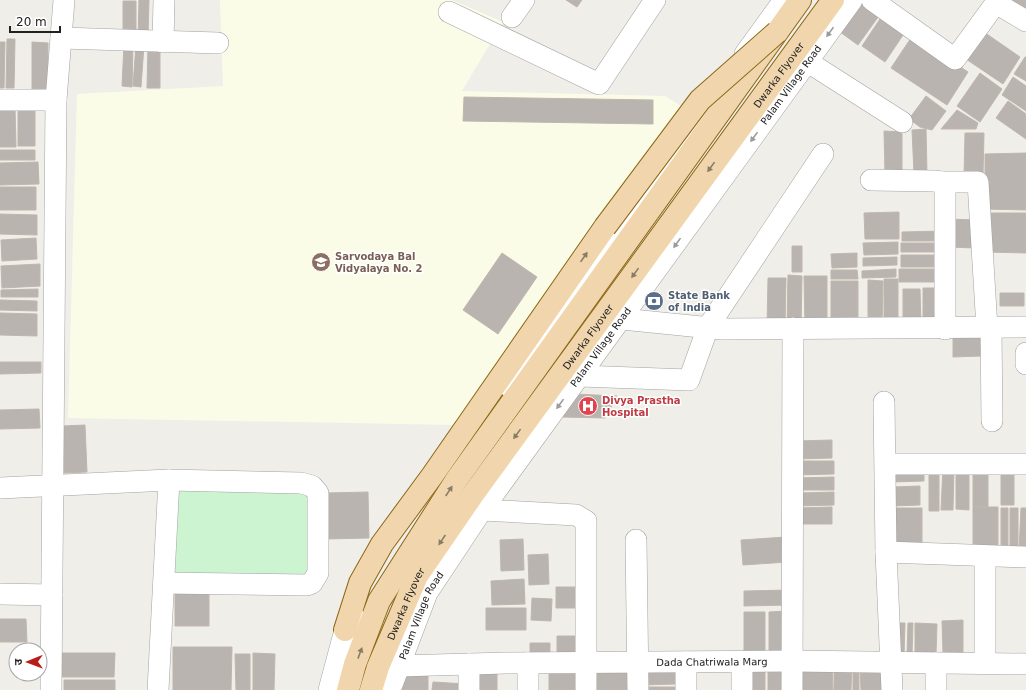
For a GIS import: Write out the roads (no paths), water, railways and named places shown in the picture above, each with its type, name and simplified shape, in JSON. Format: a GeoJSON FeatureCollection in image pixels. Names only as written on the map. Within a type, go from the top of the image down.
{"type":"FeatureCollection","features":[{"type":"Feature","properties":{"kind":"main road","name":"Dwarka Flyover"},"geometry":{"type":"LineString","coordinates":[[348,690],[355,664],[379,601],[457,479],[777,32],[787,0]]}},
{"type":"Feature","properties":{"kind":"main road","name":"Dwarka Flyover"},"geometry":{"type":"LineString","coordinates":[[371,690],[378,667],[417,576],[474,493],[833,0]]}},
{"type":"Feature","properties":{"kind":"main road"},"geometry":{"type":"LineString","coordinates":[[345,630],[360,583],[382,544],[432,476],[605,227],[700,100],[777,32]]}},
{"type":"Feature","properties":{"kind":"street"},"geometry":{"type":"LineString","coordinates":[[51,690],[54,487],[56,100],[64,0]]}},
{"type":"Feature","properties":{"kind":"street"},"geometry":{"type":"LineString","coordinates":[[163,42],[164,0]]}},
{"type":"Feature","properties":{"kind":"street"},"geometry":{"type":"LineString","coordinates":[[512,17],[524,0]]}},
{"type":"Feature","properties":{"kind":"street"},"geometry":{"type":"LineString","coordinates":[[449,12],[599,84],[656,0]]}},
{"type":"Feature","properties":{"kind":"street"},"geometry":{"type":"LineString","coordinates":[[329,690],[345,630],[388,548],[622,231],[787,0]]}},
{"type":"Feature","properties":{"kind":"street","name":"Palam Village Road"},"geometry":{"type":"LineString","coordinates":[[390,690],[427,593],[482,510],[852,0]]}},
{"type":"Feature","properties":{"kind":"street"},"geometry":{"type":"LineString","coordinates":[[872,0],[955,59],[997,1],[1026,21]]}},
{"type":"Feature","properties":{"kind":"street"},"geometry":{"type":"LineString","coordinates":[[61,38],[218,43]]}},
{"type":"Feature","properties":{"kind":"street"},"geometry":{"type":"LineString","coordinates":[[808,62],[902,122]]}},
{"type":"Feature","properties":{"kind":"street"},"geometry":{"type":"LineString","coordinates":[[0,100],[56,100]]}},
{"type":"Feature","properties":{"kind":"street"},"geometry":{"type":"LineString","coordinates":[[580,376],[688,380],[708,327],[823,154]]}},
{"type":"Feature","properties":{"kind":"street"},"geometry":{"type":"LineString","coordinates":[[871,180],[978,182],[989,328],[992,421]]}},
{"type":"Feature","properties":{"kind":"street"},"geometry":{"type":"LineString","coordinates":[[941,182],[945,185],[945,329]]}},
{"type":"Feature","properties":{"kind":"street"},"geometry":{"type":"LineString","coordinates":[[622,319],[708,327],[945,329],[1026,327]]}},
{"type":"Feature","properties":{"kind":"street"},"geometry":{"type":"LineString","coordinates":[[792,690],[793,328]]}},
{"type":"Feature","properties":{"kind":"street"},"geometry":{"type":"LineString","coordinates":[[1026,354],[1026,364]]}},
{"type":"Feature","properties":{"kind":"street"},"geometry":{"type":"LineString","coordinates":[[884,402],[886,552],[892,661],[892,690]]}},
{"type":"Feature","properties":{"kind":"street"},"geometry":{"type":"LineString","coordinates":[[886,464],[1026,464]]}},
{"type":"Feature","properties":{"kind":"street"},"geometry":{"type":"LineString","coordinates":[[158,690],[169,480]]}},
{"type":"Feature","properties":{"kind":"street"},"geometry":{"type":"LineString","coordinates":[[0,488],[54,487],[169,480],[301,483],[312,486],[318,493],[318,573],[316,579],[307,585],[164,583]]}},
{"type":"Feature","properties":{"kind":"street"},"geometry":{"type":"LineString","coordinates":[[482,510],[576,515],[586,521],[586,690]]}},
{"type":"Feature","properties":{"kind":"street"},"geometry":{"type":"LineString","coordinates":[[636,540],[639,662],[638,690]]}},
{"type":"Feature","properties":{"kind":"street"},"geometry":{"type":"LineString","coordinates":[[886,552],[1026,557]]}},
{"type":"Feature","properties":{"kind":"street"},"geometry":{"type":"LineString","coordinates":[[985,556],[985,663]]}},
{"type":"Feature","properties":{"kind":"street"},"geometry":{"type":"LineString","coordinates":[[0,594],[52,595]]}},
{"type":"Feature","properties":{"kind":"street","name":"Dada Chatriwala Marg"},"geometry":{"type":"LineString","coordinates":[[398,666],[587,662],[793,661],[892,661],[1026,664]]}},
{"type":"Feature","properties":{"kind":"street"},"geometry":{"type":"LineString","coordinates":[[686,662],[686,690]]}},
{"type":"Feature","properties":{"kind":"street"},"geometry":{"type":"LineString","coordinates":[[742,662],[742,690]]}},
{"type":"Feature","properties":{"kind":"street"},"geometry":{"type":"LineString","coordinates":[[936,662],[936,690]]}},
{"type":"Feature","properties":{"kind":"street"},"geometry":{"type":"LineString","coordinates":[[528,663],[528,690]]}},
{"type":"Feature","properties":{"kind":"street"},"geometry":{"type":"LineString","coordinates":[[468,690],[469,664]]}},
{"type":"Feature","properties":{"kind":"place","name":"Sarvodaya Bal Vidyalaya No. 2"},"geometry":{"type":"Point","coordinates":[321,262]}},
{"type":"Feature","properties":{"kind":"place","name":"State Bank of India"},"geometry":{"type":"Point","coordinates":[654,301]}},
{"type":"Feature","properties":{"kind":"place","name":"Divya Prastha Hospital"},"geometry":{"type":"Point","coordinates":[588,406]}}]}
